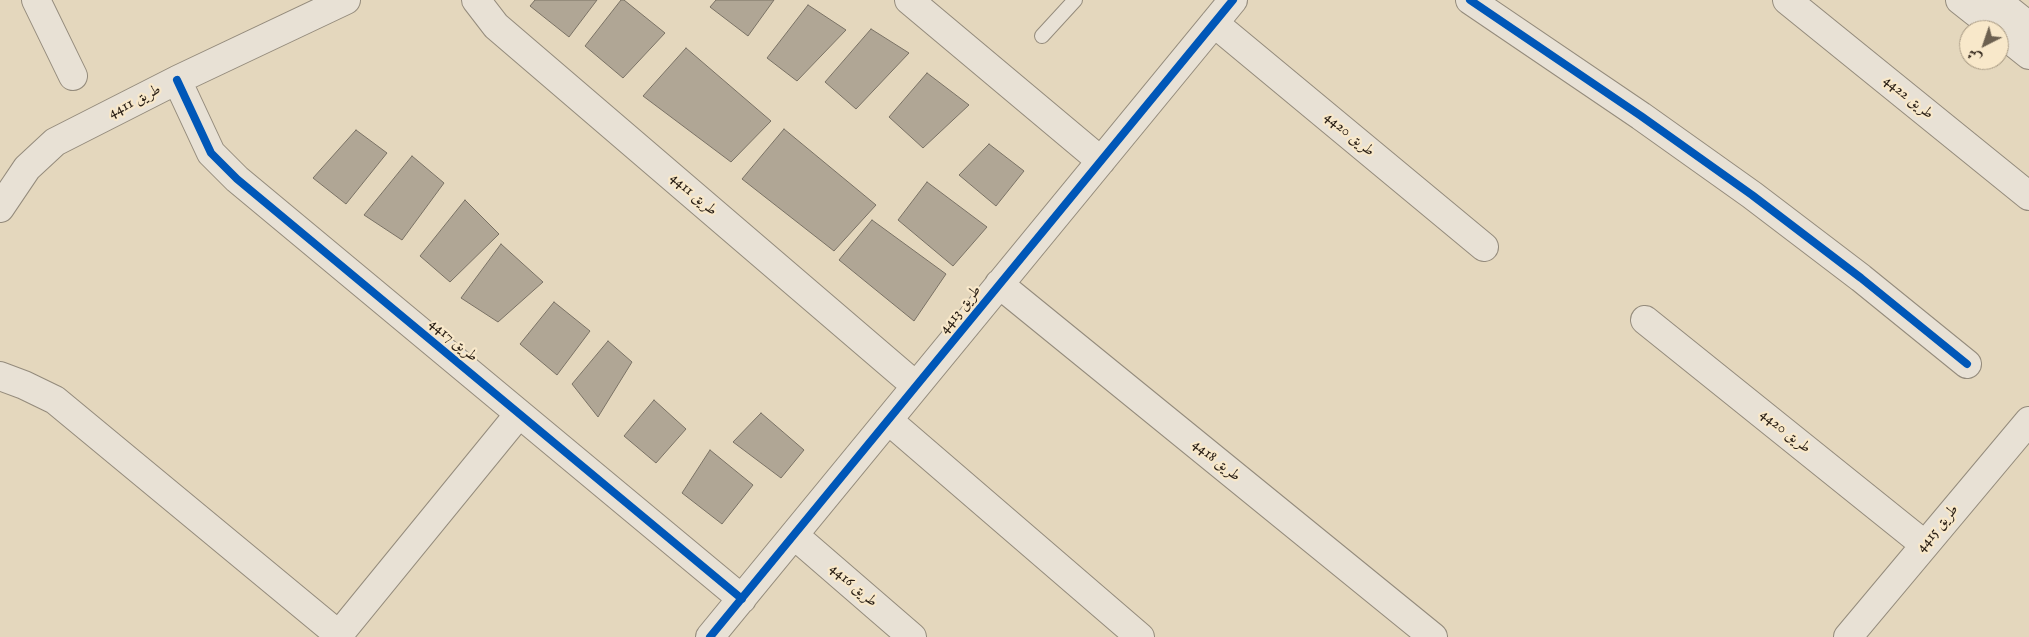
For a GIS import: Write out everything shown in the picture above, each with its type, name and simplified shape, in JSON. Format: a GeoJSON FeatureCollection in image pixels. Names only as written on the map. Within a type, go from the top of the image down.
{"type":"FeatureCollection","features":[{"type":"Feature","properties":{"kind":"street"},"geometry":{"type":"LineString","coordinates":[[36,0],[73,76]]}},
{"type":"Feature","properties":{"kind":"street","name":"طريق 4411"},"geometry":{"type":"LineString","coordinates":[[0,208],[27,168],[55,142],[178,80],[305,8],[346,0]]}},
{"type":"Feature","properties":{"kind":"street","name":"طريق 4411"},"geometry":{"type":"LineString","coordinates":[[476,0],[496,26],[916,386]]}},
{"type":"Feature","properties":{"kind":"street"},"geometry":{"type":"LineString","coordinates":[[909,0],[1101,161]]}},
{"type":"Feature","properties":{"kind":"street","name":"طريق 4413"},"geometry":{"type":"LineString","coordinates":[[710,637],[1233,0]]}},
{"type":"Feature","properties":{"kind":"street"},"geometry":{"type":"LineString","coordinates":[[1470,0],[1641,116],[1752,195],[1861,278],[1967,364]]}},
{"type":"Feature","properties":{"kind":"street","name":"طريق 4422"},"geometry":{"type":"LineString","coordinates":[[1787,0],[2029,196]]}},
{"type":"Feature","properties":{"kind":"street"},"geometry":{"type":"LineString","coordinates":[[1960,0],[1985,20]]}},
{"type":"Feature","properties":{"kind":"street"},"geometry":{"type":"LineString","coordinates":[[1996,0],[2029,26]]}},
{"type":"Feature","properties":{"kind":"street","name":"طريق 4420"},"geometry":{"type":"LineString","coordinates":[[1214,23],[1484,247]]}},
{"type":"Feature","properties":{"kind":"street"},"geometry":{"type":"LineString","coordinates":[[2009,39],[2029,55]]}},
{"type":"Feature","properties":{"kind":"street","name":"طريق 4417"},"geometry":{"type":"LineString","coordinates":[[178,80],[211,153],[237,179],[742,599]]}},
{"type":"Feature","properties":{"kind":"street","name":"طريق 4418"},"geometry":{"type":"LineString","coordinates":[[999,284],[1433,637]]}},
{"type":"Feature","properties":{"kind":"street","name":"طريق 4420"},"geometry":{"type":"LineString","coordinates":[[1645,320],[1925,544]]}},
{"type":"Feature","properties":{"kind":"street"},"geometry":{"type":"LineString","coordinates":[[0,376],[24,385],[54,400],[338,636],[519,414]]}},
{"type":"Feature","properties":{"kind":"street"},"geometry":{"type":"LineString","coordinates":[[888,420],[1140,637]]}},
{"type":"Feature","properties":{"kind":"street","name":"طريق 4415"},"geometry":{"type":"LineString","coordinates":[[1848,637],[2029,421]]}},
{"type":"Feature","properties":{"kind":"street","name":"طريق 4416"},"geometry":{"type":"LineString","coordinates":[[794,535],[912,637]]}},
{"type":"Feature","properties":{"kind":"lane"},"geometry":{"type":"LineString","coordinates":[[1042,36],[1074,0]]}},
{"type":"Feature","properties":{"kind":"building"},"geometry":{"type":"Polygon","coordinates":[[[535,0],[597,0],[569,37],[530,6],[535,0]]]}},
{"type":"Feature","properties":{"kind":"building"},"geometry":{"type":"Polygon","coordinates":[[[621,0],[624,0],[665,33],[623,78],[585,46],[621,0]]]}},
{"type":"Feature","properties":{"kind":"building"},"geometry":{"type":"Polygon","coordinates":[[[716,0],[774,0],[748,36],[710,7],[716,0]]]}},
{"type":"Feature","properties":{"kind":"building"},"geometry":{"type":"Polygon","coordinates":[[[808,5],[846,30],[797,81],[767,58],[808,5]]]}},
{"type":"Feature","properties":{"kind":"building"},"geometry":{"type":"Polygon","coordinates":[[[871,29],[909,53],[856,109],[825,82],[871,29]]]}},
{"type":"Feature","properties":{"kind":"building"},"geometry":{"type":"Polygon","coordinates":[[[686,48],[771,121],[731,162],[643,96],[686,48]]]}},
{"type":"Feature","properties":{"kind":"building"},"geometry":{"type":"Polygon","coordinates":[[[927,73],[969,105],[923,148],[889,117],[927,73]]]}},
{"type":"Feature","properties":{"kind":"building"},"geometry":{"type":"Polygon","coordinates":[[[784,129],[876,205],[834,251],[742,179],[784,129]]]}},
{"type":"Feature","properties":{"kind":"building"},"geometry":{"type":"Polygon","coordinates":[[[356,130],[387,153],[346,204],[313,178],[356,130]]]}},
{"type":"Feature","properties":{"kind":"building"},"geometry":{"type":"Polygon","coordinates":[[[989,144],[1024,171],[996,206],[959,175],[989,144]]]}},
{"type":"Feature","properties":{"kind":"building"},"geometry":{"type":"Polygon","coordinates":[[[412,156],[444,183],[402,240],[364,215],[412,156]]]}},
{"type":"Feature","properties":{"kind":"building"},"geometry":{"type":"Polygon","coordinates":[[[927,182],[987,227],[953,266],[898,220],[927,182]]]}},
{"type":"Feature","properties":{"kind":"building"},"geometry":{"type":"Polygon","coordinates":[[[465,200],[499,234],[450,282],[420,256],[465,200]]]}},
{"type":"Feature","properties":{"kind":"building"},"geometry":{"type":"Polygon","coordinates":[[[872,220],[946,274],[914,321],[839,260],[872,220]]]}},
{"type":"Feature","properties":{"kind":"building"},"geometry":{"type":"Polygon","coordinates":[[[501,244],[543,282],[498,322],[461,298],[501,244]]]}},
{"type":"Feature","properties":{"kind":"building"},"geometry":{"type":"Polygon","coordinates":[[[554,302],[590,331],[557,375],[520,344],[554,302]]]}},
{"type":"Feature","properties":{"kind":"building"},"geometry":{"type":"Polygon","coordinates":[[[608,341],[632,362],[598,417],[572,384],[608,341]]]}},
{"type":"Feature","properties":{"kind":"building"},"geometry":{"type":"Polygon","coordinates":[[[654,400],[686,429],[656,463],[624,436],[654,400]]]}},
{"type":"Feature","properties":{"kind":"building"},"geometry":{"type":"Polygon","coordinates":[[[761,413],[804,450],[781,478],[733,442],[761,413]]]}},
{"type":"Feature","properties":{"kind":"building"},"geometry":{"type":"Polygon","coordinates":[[[710,450],[753,485],[722,524],[682,493],[710,450]]]}},
{"type":"Feature","properties":{"kind":"cycle path"},"geometry":{"type":"LineString","coordinates":[[710,637],[1233,0]]}},
{"type":"Feature","properties":{"kind":"cycle path"},"geometry":{"type":"LineString","coordinates":[[1470,0],[1641,116],[1752,195],[1861,278],[1967,364]]}},
{"type":"Feature","properties":{"kind":"cycle path"},"geometry":{"type":"LineString","coordinates":[[177,80],[211,153],[237,179],[742,599]]}}]}
